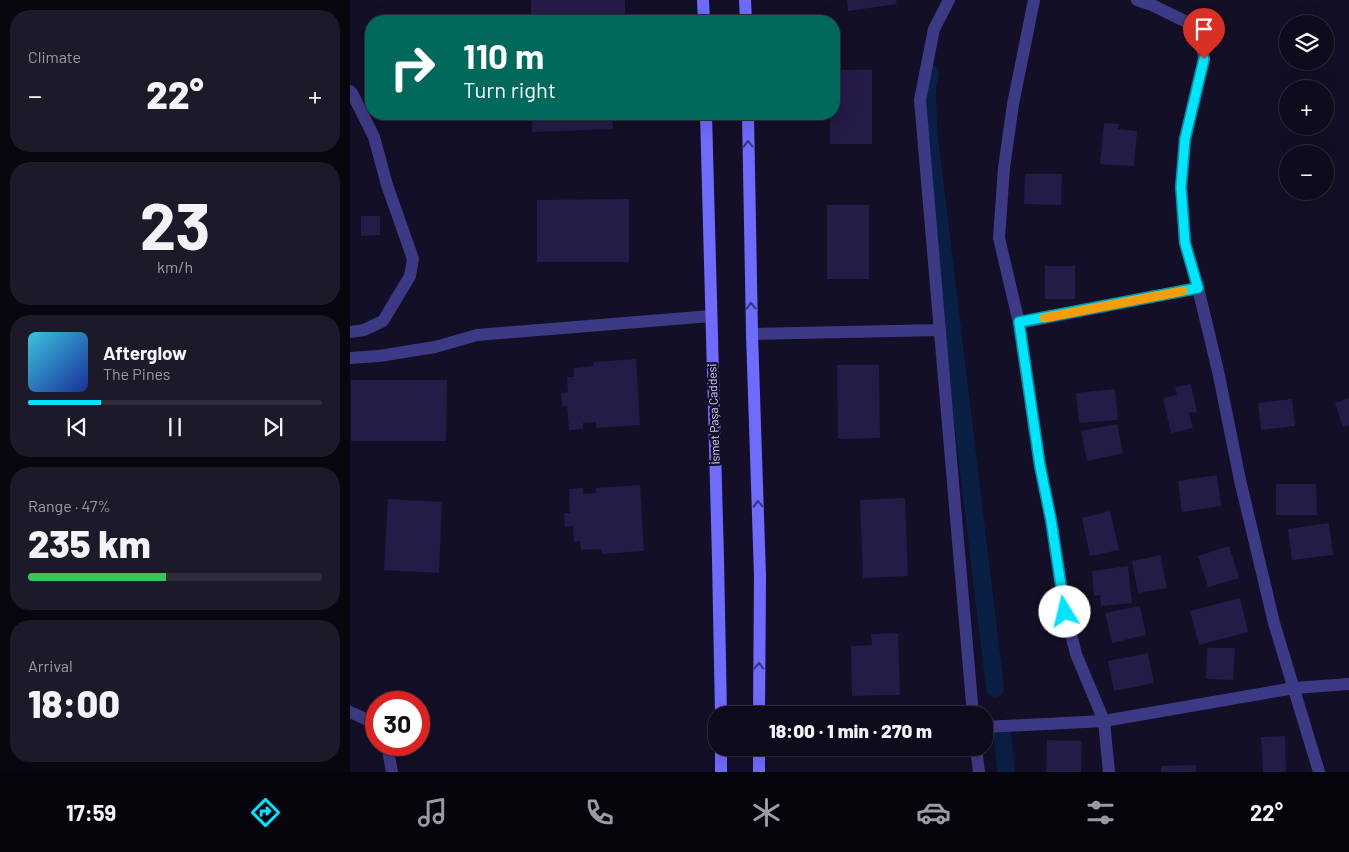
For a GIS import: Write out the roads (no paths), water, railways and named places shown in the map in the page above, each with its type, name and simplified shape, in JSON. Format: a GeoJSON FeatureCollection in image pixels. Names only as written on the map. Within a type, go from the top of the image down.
{"type":"FeatureCollection","features":[{"type":"Feature","properties":{"kind":"main road"},"geometry":{"type":"LineString","coordinates":[[704,0],[704,15]]}},
{"type":"Feature","properties":{"kind":"main road"},"geometry":{"type":"LineString","coordinates":[[745,0],[746,15]]}},
{"type":"Feature","properties":{"kind":"main road","name":"İsmet Paşa Caddesi"},"geometry":{"type":"LineString","coordinates":[[706,120],[721,706]]}},
{"type":"Feature","properties":{"kind":"main road"},"geometry":{"type":"LineString","coordinates":[[748,120],[752,334],[760,576],[759,706]]}},
{"type":"Feature","properties":{"kind":"main road"},"geometry":{"type":"LineString","coordinates":[[721,756],[721,772]]}},
{"type":"Feature","properties":{"kind":"main road"},"geometry":{"type":"LineString","coordinates":[[759,756],[759,772]]}},
{"type":"Feature","properties":{"kind":"street"},"geometry":{"type":"LineString","coordinates":[[949,0],[934,28],[920,100],[972,706]]}},
{"type":"Feature","properties":{"kind":"street"},"geometry":{"type":"LineString","coordinates":[[1034,0],[1012,113],[1004,168],[999,238],[1019,322],[1040,466],[1051,520],[1065,612],[1076,654],[1104,721],[1109,772]]}},
{"type":"Feature","properties":{"kind":"street"},"geometry":{"type":"LineString","coordinates":[[1137,0],[1152,5],[1199,28],[1204,59],[1185,139],[1181,187],[1185,243],[1218,371],[1242,489],[1274,623],[1319,772]]}},
{"type":"Feature","properties":{"kind":"street"},"geometry":{"type":"LineString","coordinates":[[350,92],[365,119]]}},
{"type":"Feature","properties":{"kind":"street"},"geometry":{"type":"LineString","coordinates":[[350,332],[364,330],[383,321],[410,276],[413,259],[387,186],[374,137],[366,120]]}},
{"type":"Feature","properties":{"kind":"street"},"geometry":{"type":"LineString","coordinates":[[1019,322],[1198,288]]}},
{"type":"Feature","properties":{"kind":"street"},"geometry":{"type":"LineString","coordinates":[[350,358],[379,356],[435,347],[477,335],[711,316]]}},
{"type":"Feature","properties":{"kind":"street"},"geometry":{"type":"LineString","coordinates":[[752,334],[940,330]]}},
{"type":"Feature","properties":{"kind":"street"},"geometry":{"type":"LineString","coordinates":[[993,727],[1104,721],[1294,688],[1349,684]]}},
{"type":"Feature","properties":{"kind":"street"},"geometry":{"type":"LineString","coordinates":[[350,712],[365,719]]}},
{"type":"Feature","properties":{"kind":"street"},"geometry":{"type":"LineString","coordinates":[[388,756],[392,772]]}},
{"type":"Feature","properties":{"kind":"street"},"geometry":{"type":"LineString","coordinates":[[977,756],[979,772]]}},
{"type":"Feature","properties":{"kind":"waterway"},"geometry":{"type":"LineString","coordinates":[[930,73],[927,88],[928,129],[995,688]]}},
{"type":"Feature","properties":{"kind":"waterway"},"geometry":{"type":"LineString","coordinates":[[1002,732],[1006,772]]}}]}
